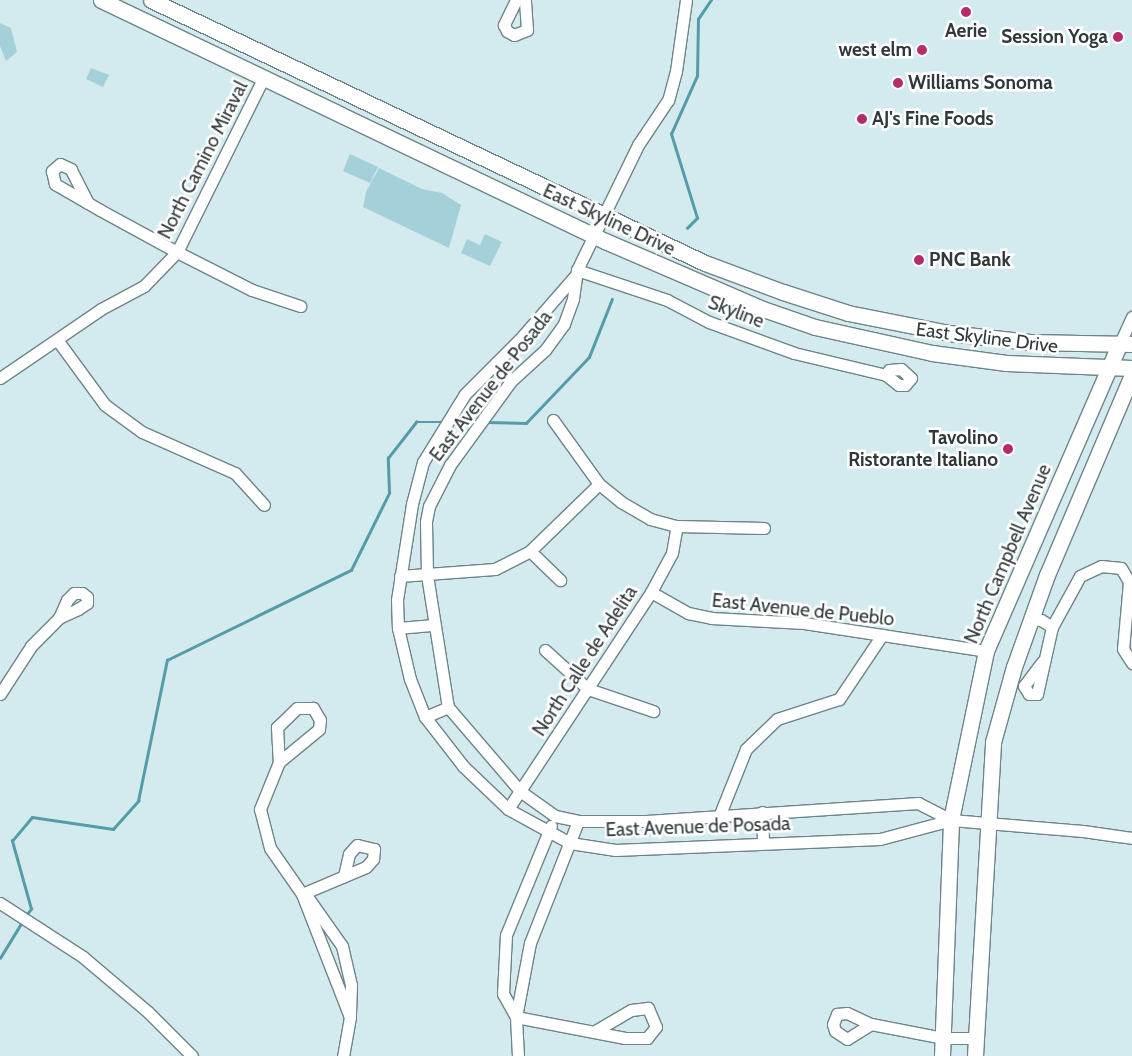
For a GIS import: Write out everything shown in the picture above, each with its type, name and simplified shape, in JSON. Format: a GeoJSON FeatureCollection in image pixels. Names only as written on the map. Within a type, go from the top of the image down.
{"type":"FeatureCollection","features":[{"type":"Feature","properties":{"kind":"main road","name":"East Skyline Drive"},"geometry":{"type":"LineString","coordinates":[[101,0],[594,236],[763,309],[873,341],[977,360],[1132,368]]}},
{"type":"Feature","properties":{"kind":"main road","name":"East Skyline Drive"},"geometry":{"type":"LineString","coordinates":[[151,0],[732,274],[817,303],[949,333],[1029,342],[1126,345]]}},
{"type":"Feature","properties":{"kind":"main road"},"geometry":{"type":"LineString","coordinates":[[333,111],[342,102],[349,101],[420,134],[454,143]]}},
{"type":"Feature","properties":{"kind":"main road"},"geometry":{"type":"LineString","coordinates":[[649,261],[789,309],[804,308],[817,303]]}},
{"type":"Feature","properties":{"kind":"main road","name":"North Campbell Avenue"},"geometry":{"type":"LineString","coordinates":[[942,1056],[951,820],[986,651],[1110,368],[1126,345]]}},
{"type":"Feature","properties":{"kind":"main road"},"geometry":{"type":"LineString","coordinates":[[975,1056],[993,742],[1031,619],[1132,375]]}},
{"type":"Feature","properties":{"kind":"street"},"geometry":{"type":"LineString","coordinates":[[516,0],[504,25],[507,32],[514,35],[527,30],[529,22],[525,0]]}},
{"type":"Feature","properties":{"kind":"street","name":"East Avenue de Posada"},"geometry":{"type":"LineString","coordinates":[[686,0],[676,71],[668,100],[638,145],[576,274],[569,311],[555,338],[512,381],[436,489],[426,522],[427,575],[448,707],[520,791],[555,816],[578,821],[646,821],[720,814],[918,803],[951,820]]}},
{"type":"Feature","properties":{"kind":"street","name":"North Camino Miraval"},"geometry":{"type":"LineString","coordinates":[[0,378],[58,341],[101,309],[144,286],[177,252],[264,78]]}},
{"type":"Feature","properties":{"kind":"street"},"geometry":{"type":"LineString","coordinates":[[88,203],[177,252],[252,290],[300,306]]}},
{"type":"Feature","properties":{"kind":"street","name":"East Avenue de Posada"},"geometry":{"type":"LineString","coordinates":[[576,274],[496,363],[465,394],[424,462],[412,504],[397,600],[398,628],[410,679],[425,717],[463,766],[508,809],[570,843],[615,850],[735,846],[763,842],[880,839],[951,820],[989,822],[1132,838]]}},
{"type":"Feature","properties":{"kind":"street","name":"Skyline"},"geometry":{"type":"LineString","coordinates":[[576,274],[667,300],[709,322],[794,353],[886,375]]}},
{"type":"Feature","properties":{"kind":"street","name":"North Campbell Avenue"},"geometry":{"type":"LineString","coordinates":[[1126,345],[1132,318]]}},
{"type":"Feature","properties":{"kind":"street"},"geometry":{"type":"LineString","coordinates":[[58,341],[105,405],[142,432],[235,473],[264,505]]}},
{"type":"Feature","properties":{"kind":"street"},"geometry":{"type":"LineString","coordinates":[[496,363],[512,381]]}},
{"type":"Feature","properties":{"kind":"street"},"geometry":{"type":"LineString","coordinates":[[553,420],[599,484],[621,502],[650,519],[677,526],[764,528]]}},
{"type":"Feature","properties":{"kind":"street"},"geometry":{"type":"LineString","coordinates":[[400,576],[495,569],[530,551],[599,484]]}},
{"type":"Feature","properties":{"kind":"street","name":"North Calle de Adelita"},"geometry":{"type":"LineString","coordinates":[[508,809],[651,592],[672,553],[677,526]]}},
{"type":"Feature","properties":{"kind":"street"},"geometry":{"type":"LineString","coordinates":[[530,551],[560,580]]}},
{"type":"Feature","properties":{"kind":"street"},"geometry":{"type":"LineString","coordinates":[[1042,662],[1052,627],[1080,576],[1101,566],[1121,568],[1130,582],[1123,649],[1132,663]]}},
{"type":"Feature","properties":{"kind":"street","name":"East Avenue de Pueblo"},"geometry":{"type":"LineString","coordinates":[[651,592],[688,613],[711,618],[804,623],[986,651]]}},
{"type":"Feature","properties":{"kind":"street"},"geometry":{"type":"LineString","coordinates":[[0,694],[31,646],[59,618]]}},
{"type":"Feature","properties":{"kind":"street"},"geometry":{"type":"LineString","coordinates":[[1031,619],[1041,620],[1052,627]]}},
{"type":"Feature","properties":{"kind":"street"},"geometry":{"type":"LineString","coordinates":[[398,628],[434,625]]}},
{"type":"Feature","properties":{"kind":"street"},"geometry":{"type":"LineString","coordinates":[[720,814],[746,750],[777,719],[839,699],[882,636]]}},
{"type":"Feature","properties":{"kind":"street"},"geometry":{"type":"LineString","coordinates":[[545,650],[588,689],[653,711]]}},
{"type":"Feature","properties":{"kind":"street"},"geometry":{"type":"LineString","coordinates":[[425,717],[448,707]]}},
{"type":"Feature","properties":{"kind":"street"},"geometry":{"type":"LineString","coordinates":[[279,762],[319,729],[320,720],[313,708],[297,708],[281,720],[277,727],[279,762],[260,810],[270,848],[302,894],[350,1017]]}},
{"type":"Feature","properties":{"kind":"street"},"geometry":{"type":"LineString","coordinates":[[762,812],[763,842]]}},
{"type":"Feature","properties":{"kind":"street"},"geometry":{"type":"LineString","coordinates":[[516,1017],[503,994],[506,935],[555,816]]}},
{"type":"Feature","properties":{"kind":"street"},"geometry":{"type":"LineString","coordinates":[[518,1056],[516,1017],[530,943],[578,821]]}},
{"type":"Feature","properties":{"kind":"street"},"geometry":{"type":"LineString","coordinates":[[302,894],[344,876]]}},
{"type":"Feature","properties":{"kind":"street"},"geometry":{"type":"LineString","coordinates":[[302,894],[309,897],[342,946],[351,985],[350,1017],[343,1056]]}},
{"type":"Feature","properties":{"kind":"street"},"geometry":{"type":"LineString","coordinates":[[0,903],[83,958],[148,1012],[192,1056]]}},
{"type":"Feature","properties":{"kind":"street"},"geometry":{"type":"LineString","coordinates":[[516,1017],[625,1038],[647,1038],[656,1027],[648,1008],[631,1010],[595,1031]]}},
{"type":"Feature","properties":{"kind":"street"},"geometry":{"type":"LineString","coordinates":[[871,1024],[943,1038],[977,1038]]}},
{"type":"Feature","properties":{"kind":"shaded area"},"geometry":{"type":"Polygon","coordinates":[[[0,23],[11,28],[17,52],[6,61],[0,46],[0,23]]]}},
{"type":"Feature","properties":{"kind":"shaded area"},"geometry":{"type":"Polygon","coordinates":[[[91,68],[109,75],[103,87],[86,79],[91,68]]]}},
{"type":"Feature","properties":{"kind":"shaded area"},"geometry":{"type":"Polygon","coordinates":[[[350,154],[378,167],[370,183],[343,171],[350,154]]]}},
{"type":"Feature","properties":{"kind":"shaded area"},"geometry":{"type":"Polygon","coordinates":[[[379,168],[422,189],[442,193],[461,205],[449,248],[363,207],[366,192],[379,168]]]}},
{"type":"Feature","properties":{"kind":"shaded area"},"geometry":{"type":"Polygon","coordinates":[[[485,234],[502,242],[490,266],[461,253],[467,239],[480,245],[485,234]]]}},
{"type":"Feature","properties":{"kind":"waterway"},"geometry":{"type":"LineString","coordinates":[[687,228],[697,218],[671,134],[697,76],[698,19],[711,0]]}},
{"type":"Feature","properties":{"kind":"waterway"},"geometry":{"type":"LineString","coordinates":[[485,422],[526,423],[589,357],[612,299]]}},
{"type":"Feature","properties":{"kind":"waterway"},"geometry":{"type":"LineString","coordinates":[[26,915],[31,909],[12,841],[32,817],[113,829],[138,801],[167,660],[351,570],[389,493],[388,458],[416,422],[442,422]]}},
{"type":"Feature","properties":{"kind":"waterway"},"geometry":{"type":"LineString","coordinates":[[453,422],[477,422]]}},
{"type":"Feature","properties":{"kind":"waterway"},"geometry":{"type":"LineString","coordinates":[[0,958],[22,922]]}},
{"type":"Feature","properties":{"kind":"place","name":"Aerie"},"geometry":{"type":"Point","coordinates":[966,12]}},
{"type":"Feature","properties":{"kind":"place","name":"Session Yoga"},"geometry":{"type":"Point","coordinates":[1118,37]}},
{"type":"Feature","properties":{"kind":"place","name":"west elm"},"geometry":{"type":"Point","coordinates":[922,50]}},
{"type":"Feature","properties":{"kind":"place","name":"Williams Sonoma"},"geometry":{"type":"Point","coordinates":[898,83]}},
{"type":"Feature","properties":{"kind":"place","name":"AJ's Fine Foods"},"geometry":{"type":"Point","coordinates":[862,119]}},
{"type":"Feature","properties":{"kind":"place","name":"PNC Bank"},"geometry":{"type":"Point","coordinates":[919,260]}},
{"type":"Feature","properties":{"kind":"place","name":"Tavolino Ristorante Italiano"},"geometry":{"type":"Point","coordinates":[1008,449]}}]}
